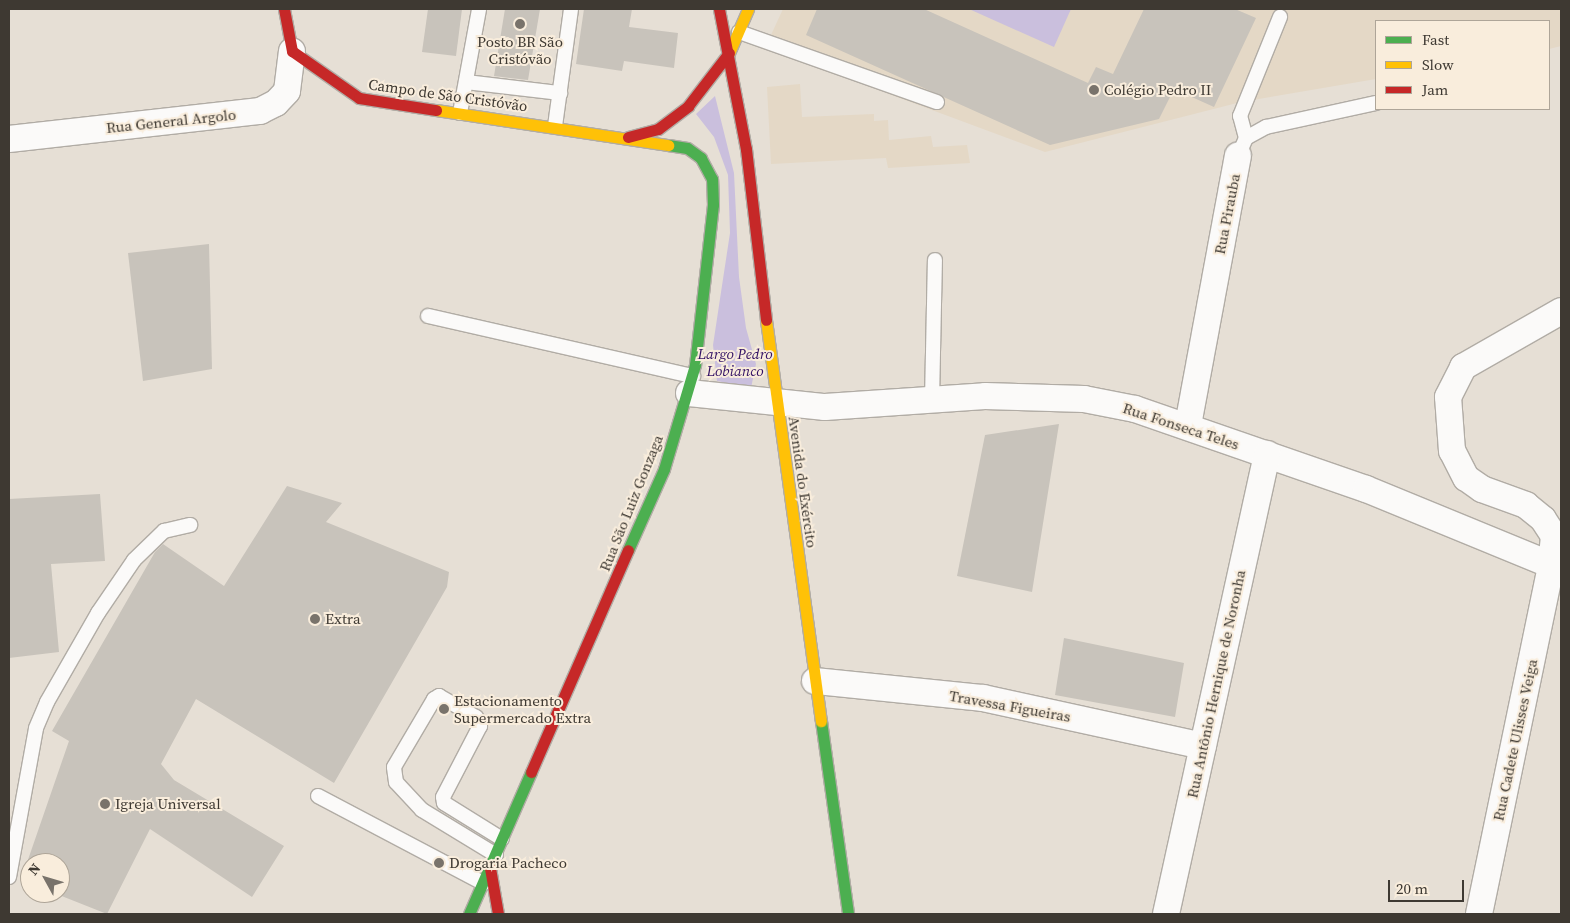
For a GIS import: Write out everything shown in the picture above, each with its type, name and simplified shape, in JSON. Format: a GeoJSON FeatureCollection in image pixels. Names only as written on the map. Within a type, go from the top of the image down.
{"type":"FeatureCollection","features":[{"type":"Feature","properties":{"kind":"main road"},"geometry":{"type":"LineString","coordinates":[[284,9],[292,51]]}},
{"type":"Feature","properties":{"kind":"main road"},"geometry":{"type":"LineString","coordinates":[[729,53],[735,9]]}},
{"type":"Feature","properties":{"kind":"main road"},"geometry":{"type":"LineString","coordinates":[[625,138],[658,129],[688,106],[729,53],[748,9]]}},
{"type":"Feature","properties":{"kind":"main road"},"geometry":{"type":"LineString","coordinates":[[720,15],[729,53]]}},
{"type":"Feature","properties":{"kind":"main road","name":"Campo de São Cristóvão"},"geometry":{"type":"LineString","coordinates":[[292,51],[359,98],[625,138]]}},
{"type":"Feature","properties":{"kind":"main road","name":"Avenida do Exército"},"geometry":{"type":"LineString","coordinates":[[729,53],[747,156],[776,402],[848,914]]}},
{"type":"Feature","properties":{"kind":"main road","name":"Rua São Luiz Gonzaga"},"geometry":{"type":"LineString","coordinates":[[469,914],[664,468],[691,384],[713,205],[712,180],[701,158],[687,148],[625,138]]}},
{"type":"Feature","properties":{"kind":"main road"},"geometry":{"type":"LineString","coordinates":[[490,868],[498,914]]}},
{"type":"Feature","properties":{"kind":"street","name":"Rua General Argolo"},"geometry":{"type":"LineString","coordinates":[[9,139],[260,111],[276,103],[287,90],[292,51]]}},
{"type":"Feature","properties":{"kind":"street","name":"Rua Pirauba"},"geometry":{"type":"LineString","coordinates":[[1188,425],[1242,147]]}},
{"type":"Feature","properties":{"kind":"street","name":"Rua Cadete Ulisses Veiga"},"geometry":{"type":"LineString","coordinates":[[1479,914],[1556,567],[1554,536],[1543,519],[1526,506],[1482,489],[1466,478],[1452,451],[1447,414],[1448,397],[1463,367],[1561,311]]}},
{"type":"Feature","properties":{"kind":"street","name":"Rua Fonseca Teles"},"geometry":{"type":"LineString","coordinates":[[691,384],[776,402],[825,408],[984,396],[1084,399],[1134,409],[1188,425],[1267,454],[1556,567]]}},
{"type":"Feature","properties":{"kind":"street","name":"Rua Antônio Hernique de Noronha"},"geometry":{"type":"LineString","coordinates":[[1166,914],[1267,454]]}},
{"type":"Feature","properties":{"kind":"street","name":"Travessa Figueiras"},"geometry":{"type":"LineString","coordinates":[[815,681],[983,698],[1203,746]]}},
{"type":"Feature","properties":{"kind":"lane"},"geometry":{"type":"LineString","coordinates":[[460,113],[479,9]]}},
{"type":"Feature","properties":{"kind":"lane"},"geometry":{"type":"LineString","coordinates":[[555,126],[571,9]]}},
{"type":"Feature","properties":{"kind":"lane"},"geometry":{"type":"LineString","coordinates":[[704,9],[720,15]]}},
{"type":"Feature","properties":{"kind":"lane"},"geometry":{"type":"LineString","coordinates":[[1242,147],[1240,116],[1280,17]]}},
{"type":"Feature","properties":{"kind":"lane"},"geometry":{"type":"LineString","coordinates":[[739,32],[937,102]]}},
{"type":"Feature","properties":{"kind":"lane"},"geometry":{"type":"LineString","coordinates":[[466,82],[560,94]]}},
{"type":"Feature","properties":{"kind":"lane"},"geometry":{"type":"LineString","coordinates":[[1242,147],[1266,127],[1375,103]]}},
{"type":"Feature","properties":{"kind":"lane"},"geometry":{"type":"LineString","coordinates":[[932,400],[935,260]]}},
{"type":"Feature","properties":{"kind":"lane"},"geometry":{"type":"LineString","coordinates":[[428,316],[691,384]]}},
{"type":"Feature","properties":{"kind":"lane"},"geometry":{"type":"LineString","coordinates":[[9,877],[36,728],[47,702],[98,613],[140,552],[164,531],[190,525]]}},
{"type":"Feature","properties":{"kind":"lane"},"geometry":{"type":"LineString","coordinates":[[496,855],[422,810],[396,782],[394,767],[434,699],[440,696],[476,717],[480,726],[443,797],[444,802],[502,839]]}},
{"type":"Feature","properties":{"kind":"lane"},"geometry":{"type":"LineString","coordinates":[[318,796],[483,883]]}},
{"type":"Feature","properties":{"kind":"shaded area","name":"Colégio Pedro II"},"geometry":{"type":"Polygon","coordinates":[[[783,9],[1561,9],[1561,46],[1550,49],[1550,20],[1375,20],[1375,79],[1241,102],[1045,152],[765,48],[783,9]]]}},
{"type":"Feature","properties":{"kind":"shaded area"},"geometry":{"type":"Polygon","coordinates":[[[800,84],[802,117],[874,114],[874,121],[888,120],[889,140],[931,136],[933,147],[967,145],[970,163],[888,168],[886,158],[771,164],[767,87],[800,84]]]}},
{"type":"Feature","properties":{"kind":"green space"},"geometry":{"type":"Polygon","coordinates":[[[969,9],[1071,9],[1054,47],[969,9]]]}},
{"type":"Feature","properties":{"kind":"green space","name":"Largo Pedro Lobianco"},"geometry":{"type":"Polygon","coordinates":[[[715,96],[734,173],[739,277],[746,328],[756,364],[751,388],[717,381],[713,345],[730,233],[728,175],[714,137],[696,114],[715,96]]]}},
{"type":"Feature","properties":{"kind":"building"},"geometry":{"type":"Polygon","coordinates":[[[428,9],[462,9],[456,56],[422,52],[428,9]]]}},
{"type":"Feature","properties":{"kind":"building"},"geometry":{"type":"Polygon","coordinates":[[[505,9],[540,9],[528,80],[494,76],[505,9]]]}},
{"type":"Feature","properties":{"kind":"building"},"geometry":{"type":"Polygon","coordinates":[[[584,9],[632,9],[629,27],[678,33],[674,68],[624,61],[622,71],[576,64],[584,9]]]}},
{"type":"Feature","properties":{"kind":"building"},"geometry":{"type":"Polygon","coordinates":[[[817,9],[924,9],[1088,83],[1096,67],[1113,74],[1144,9],[1235,9],[1256,18],[1214,107],[1174,89],[1159,119],[1050,145],[806,35],[817,9]]]}},
{"type":"Feature","properties":{"kind":"building"},"geometry":{"type":"Polygon","coordinates":[[[209,244],[212,369],[143,381],[128,253],[209,244]]]}},
{"type":"Feature","properties":{"kind":"building"},"geometry":{"type":"Polygon","coordinates":[[[1059,424],[1032,592],[957,576],[985,435],[1059,424]]]}},
{"type":"Feature","properties":{"kind":"building"},"geometry":{"type":"Polygon","coordinates":[[[287,486],[342,503],[326,522],[449,572],[447,587],[334,783],[196,699],[161,764],[174,780],[284,846],[252,897],[150,829],[107,914],[70,899],[70,853],[30,853],[69,741],[52,731],[155,552],[163,544],[224,586],[287,486]]]}},
{"type":"Feature","properties":{"kind":"building"},"geometry":{"type":"Polygon","coordinates":[[[100,494],[105,561],[51,564],[59,652],[9,658],[9,499],[100,494]]]}},
{"type":"Feature","properties":{"kind":"building"},"geometry":{"type":"Polygon","coordinates":[[[1064,638],[1184,663],[1175,717],[1055,695],[1064,638]]]}},
{"type":"Feature","properties":{"kind":"traffic: fast"},"geometry":{"type":"LineString","coordinates":[[628,550],[664,469],[695,365],[713,205],[712,179],[701,158],[687,148],[668,145]]}},
{"type":"Feature","properties":{"kind":"traffic: fast"},"geometry":{"type":"LineString","coordinates":[[821,721],[848,914]]}},
{"type":"Feature","properties":{"kind":"traffic: fast"},"geometry":{"type":"LineString","coordinates":[[469,914],[531,772]]}},
{"type":"Feature","properties":{"kind":"traffic: slow"},"geometry":{"type":"LineString","coordinates":[[729,53],[748,9]]}},
{"type":"Feature","properties":{"kind":"traffic: slow"},"geometry":{"type":"LineString","coordinates":[[436,110],[668,145]]}},
{"type":"Feature","properties":{"kind":"traffic: slow"},"geometry":{"type":"LineString","coordinates":[[766,320],[821,721]]}},
{"type":"Feature","properties":{"kind":"traffic: jam"},"geometry":{"type":"LineString","coordinates":[[284,9],[292,51],[359,98],[436,110]]}},
{"type":"Feature","properties":{"kind":"traffic: jam"},"geometry":{"type":"LineString","coordinates":[[719,9],[746,149],[766,320]]}},
{"type":"Feature","properties":{"kind":"traffic: jam"},"geometry":{"type":"LineString","coordinates":[[628,137],[658,129],[688,106],[729,53]]}},
{"type":"Feature","properties":{"kind":"traffic: jam"},"geometry":{"type":"LineString","coordinates":[[531,772],[628,550]]}},
{"type":"Feature","properties":{"kind":"traffic: jam"},"geometry":{"type":"LineString","coordinates":[[490,868],[498,914]]}},
{"type":"Feature","properties":{"kind":"place","name":"Posto BR São Cristóvão"},"geometry":{"type":"Point","coordinates":[520,24]}},
{"type":"Feature","properties":{"kind":"place","name":"Colégio Pedro II"},"geometry":{"type":"Point","coordinates":[1094,90]}},
{"type":"Feature","properties":{"kind":"place","name":"Extra"},"geometry":{"type":"Point","coordinates":[315,619]}},
{"type":"Feature","properties":{"kind":"place","name":"Estacionamento Supermercado Extra"},"geometry":{"type":"Point","coordinates":[444,709]}},
{"type":"Feature","properties":{"kind":"place","name":"Igreja Universal"},"geometry":{"type":"Point","coordinates":[105,804]}},
{"type":"Feature","properties":{"kind":"place","name":"Drogaria Pacheco"},"geometry":{"type":"Point","coordinates":[439,863]}}]}
